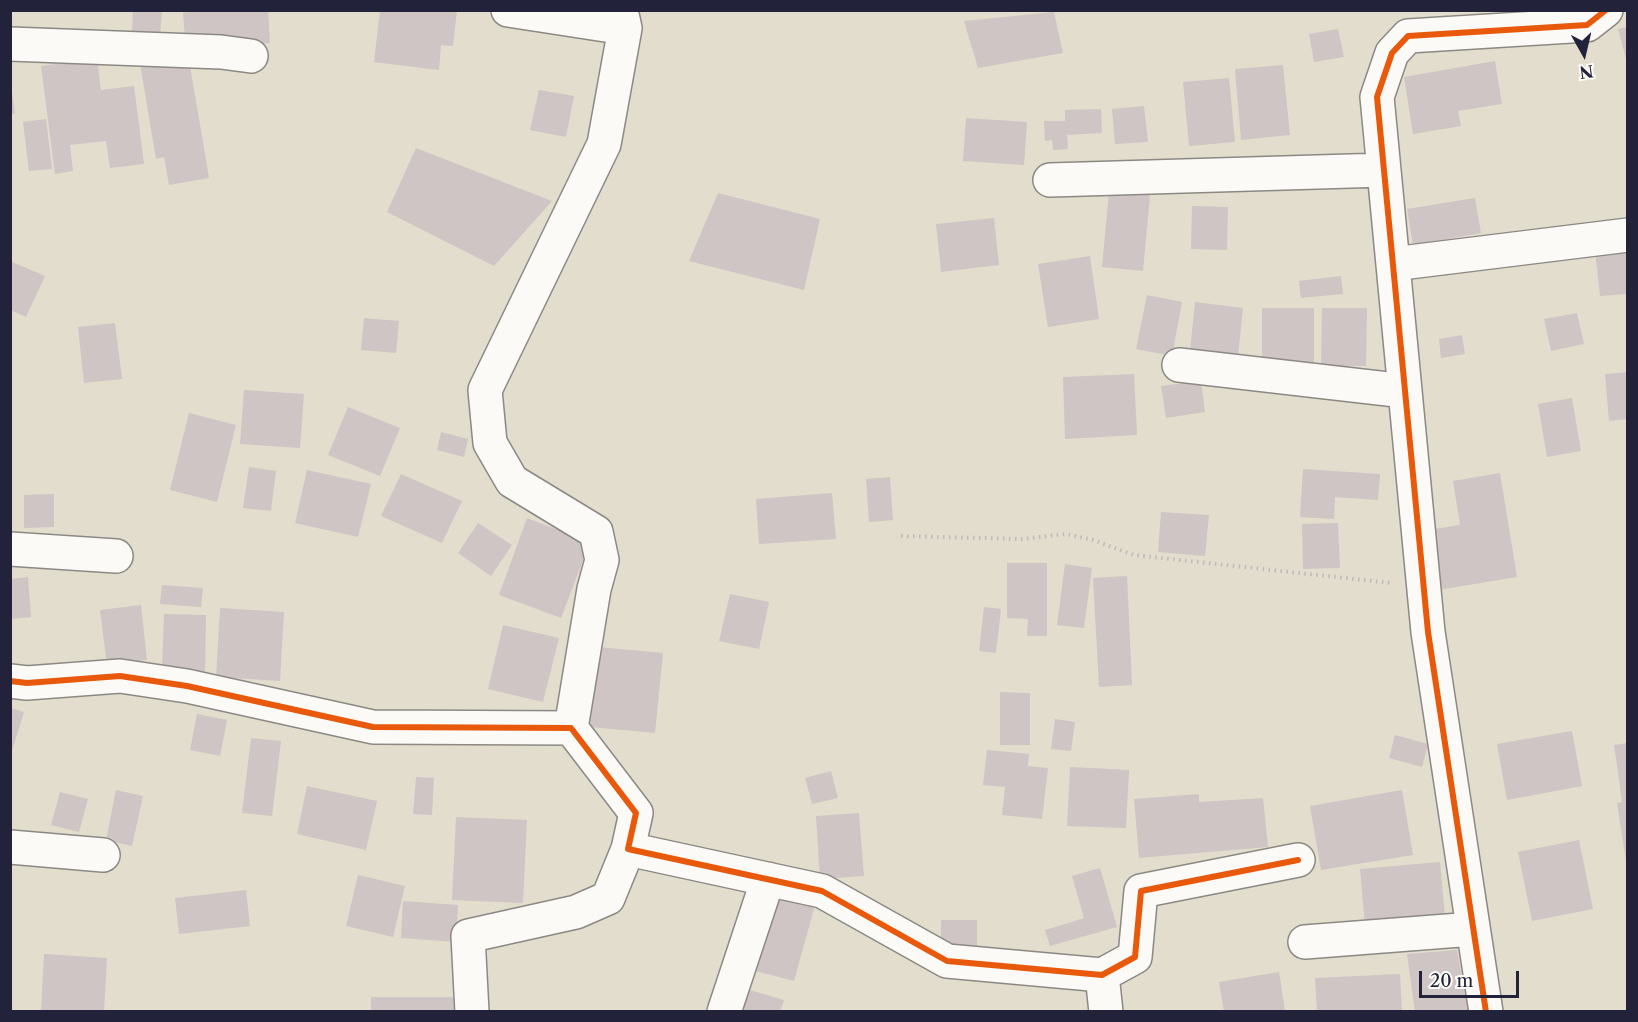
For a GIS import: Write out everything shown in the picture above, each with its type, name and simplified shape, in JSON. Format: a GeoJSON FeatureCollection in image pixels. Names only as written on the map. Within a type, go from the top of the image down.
{"type":"FeatureCollection","features":[{"type":"Feature","properties":{"kind":"street"},"geometry":{"type":"LineString","coordinates":[[472,1011],[468,936],[576,912],[608,898],[628,849],[636,813],[571,728],[594,589],[602,560],[596,532],[512,482],[490,443],[485,390],[604,144],[623,20],[508,10]]}},
{"type":"Feature","properties":{"kind":"street"},"geometry":{"type":"LineString","coordinates":[[1486,1011],[1428,632],[1377,97],[1405,23],[1587,25],[1606,10]]}},
{"type":"Feature","properties":{"kind":"street"},"geometry":{"type":"LineString","coordinates":[[10,44],[221,52],[251,56]]}},
{"type":"Feature","properties":{"kind":"street"},"geometry":{"type":"LineString","coordinates":[[1050,180],[1384,170]]}},
{"type":"Feature","properties":{"kind":"street"},"geometry":{"type":"LineString","coordinates":[[1394,264],[1628,235]]}},
{"type":"Feature","properties":{"kind":"street"},"geometry":{"type":"LineString","coordinates":[[1179,365],[1405,391]]}},
{"type":"Feature","properties":{"kind":"street"},"geometry":{"type":"LineString","coordinates":[[10,549],[116,556]]}},
{"type":"Feature","properties":{"kind":"street"},"geometry":{"type":"LineString","coordinates":[[10,681],[27,683],[120,676],[187,686],[373,727],[571,728]]}},
{"type":"Feature","properties":{"kind":"street"},"geometry":{"type":"LineString","coordinates":[[10,847],[103,855]]}},
{"type":"Feature","properties":{"kind":"street"},"geometry":{"type":"LineString","coordinates":[[628,849],[822,891],[947,961],[1102,975],[1135,957],[1141,891],[1298,860]]}},
{"type":"Feature","properties":{"kind":"street"},"geometry":{"type":"LineString","coordinates":[[724,1011],[768,879]]}},
{"type":"Feature","properties":{"kind":"street"},"geometry":{"type":"LineString","coordinates":[[1305,942],[1473,929]]}},
{"type":"Feature","properties":{"kind":"street"},"geometry":{"type":"LineString","coordinates":[[1102,975],[1106,1011]]}},
{"type":"Feature","properties":{"kind":"path"},"geometry":{"type":"LineString","coordinates":[[902,536],[1022,539],[1066,534],[1094,540],[1134,555],[1424,586]]}},
{"type":"Feature","properties":{"kind":"building"},"geometry":{"type":"Polygon","coordinates":[[[133,10],[162,10],[160,36],[132,34],[133,10]]]}},
{"type":"Feature","properties":{"kind":"building"},"geometry":{"type":"Polygon","coordinates":[[[198,10],[268,10],[270,43],[186,50],[183,13],[198,10]]]}},
{"type":"Feature","properties":{"kind":"building"},"geometry":{"type":"Polygon","coordinates":[[[380,10],[457,10],[453,46],[441,45],[439,70],[374,62],[380,10]]]}},
{"type":"Feature","properties":{"kind":"building"},"geometry":{"type":"Polygon","coordinates":[[[1054,12],[1063,53],[978,68],[964,21],[1054,12]]]}},
{"type":"Feature","properties":{"kind":"building"},"geometry":{"type":"Polygon","coordinates":[[[1628,27],[1628,63],[1627,63],[1618,29],[1628,27]]]}},
{"type":"Feature","properties":{"kind":"building"},"geometry":{"type":"Polygon","coordinates":[[[1338,29],[1344,57],[1314,62],[1309,34],[1338,29]]]}},
{"type":"Feature","properties":{"kind":"building"},"geometry":{"type":"Polygon","coordinates":[[[188,54],[209,178],[169,185],[164,157],[156,159],[140,63],[188,54]]]}},
{"type":"Feature","properties":{"kind":"building"},"geometry":{"type":"Polygon","coordinates":[[[97,59],[101,90],[134,86],[144,164],[110,168],[106,141],[70,145],[73,171],[55,174],[41,66],[97,59]]]}},
{"type":"Feature","properties":{"kind":"building"},"geometry":{"type":"Polygon","coordinates":[[[1495,61],[1502,104],[1458,111],[1461,126],[1413,134],[1404,77],[1495,61]]]}},
{"type":"Feature","properties":{"kind":"building"},"geometry":{"type":"Polygon","coordinates":[[[1283,65],[1290,135],[1241,140],[1235,69],[1283,65]]]}},
{"type":"Feature","properties":{"kind":"building"},"geometry":{"type":"Polygon","coordinates":[[[10,77],[15,114],[10,114],[10,77]]]}},
{"type":"Feature","properties":{"kind":"building"},"geometry":{"type":"Polygon","coordinates":[[[1229,78],[1235,142],[1189,146],[1183,82],[1229,78]]]}},
{"type":"Feature","properties":{"kind":"building"},"geometry":{"type":"Polygon","coordinates":[[[539,90],[574,96],[566,137],[530,130],[539,90]]]}},
{"type":"Feature","properties":{"kind":"building"},"geometry":{"type":"Polygon","coordinates":[[[1144,106],[1148,142],[1115,144],[1112,109],[1144,106]]]}},
{"type":"Feature","properties":{"kind":"building"},"geometry":{"type":"Polygon","coordinates":[[[1101,109],[1102,133],[1067,135],[1068,149],[1053,150],[1052,140],[1045,141],[1044,121],[1065,121],[1065,110],[1101,109]]]}},
{"type":"Feature","properties":{"kind":"building"},"geometry":{"type":"Polygon","coordinates":[[[966,118],[1027,122],[1024,165],[963,161],[966,118]]]}},
{"type":"Feature","properties":{"kind":"building"},"geometry":{"type":"Polygon","coordinates":[[[46,119],[52,169],[29,171],[23,122],[46,119]]]}},
{"type":"Feature","properties":{"kind":"building"},"geometry":{"type":"Polygon","coordinates":[[[416,148],[552,201],[494,266],[387,212],[416,148]]]}},
{"type":"Feature","properties":{"kind":"building"},"geometry":{"type":"Polygon","coordinates":[[[1109,192],[1150,195],[1143,271],[1102,267],[1109,192]]]}},
{"type":"Feature","properties":{"kind":"building"},"geometry":{"type":"Polygon","coordinates":[[[718,193],[820,219],[804,290],[689,261],[718,193]]]}},
{"type":"Feature","properties":{"kind":"building"},"geometry":{"type":"Polygon","coordinates":[[[1475,198],[1481,233],[1413,245],[1407,209],[1475,198]]]}},
{"type":"Feature","properties":{"kind":"building"},"geometry":{"type":"Polygon","coordinates":[[[1192,206],[1228,207],[1227,250],[1191,249],[1192,206]]]}},
{"type":"Feature","properties":{"kind":"building"},"geometry":{"type":"Polygon","coordinates":[[[994,218],[999,265],[941,272],[936,224],[994,218]]]}},
{"type":"Feature","properties":{"kind":"building"},"geometry":{"type":"Polygon","coordinates":[[[1628,248],[1628,294],[1600,296],[1595,251],[1628,248]]]}},
{"type":"Feature","properties":{"kind":"building"},"geometry":{"type":"Polygon","coordinates":[[[1090,256],[1099,319],[1048,327],[1038,264],[1090,256]]]}},
{"type":"Feature","properties":{"kind":"building"},"geometry":{"type":"Polygon","coordinates":[[[10,261],[45,276],[26,317],[10,310],[10,261]]]}},
{"type":"Feature","properties":{"kind":"building"},"geometry":{"type":"Polygon","coordinates":[[[1341,276],[1343,294],[1301,298],[1299,281],[1341,276]]]}},
{"type":"Feature","properties":{"kind":"building"},"geometry":{"type":"Polygon","coordinates":[[[1147,295],[1182,302],[1172,356],[1136,349],[1147,295]]]}},
{"type":"Feature","properties":{"kind":"building"},"geometry":{"type":"Polygon","coordinates":[[[1195,302],[1243,308],[1238,356],[1190,351],[1195,302]]]}},
{"type":"Feature","properties":{"kind":"building"},"geometry":{"type":"Polygon","coordinates":[[[1262,308],[1314,308],[1314,364],[1262,365],[1262,308]]]}},
{"type":"Feature","properties":{"kind":"building"},"geometry":{"type":"Polygon","coordinates":[[[1322,308],[1367,308],[1366,366],[1321,366],[1322,308]]]}},
{"type":"Feature","properties":{"kind":"building"},"geometry":{"type":"Polygon","coordinates":[[[1577,313],[1584,344],[1551,351],[1544,319],[1577,313]]]}},
{"type":"Feature","properties":{"kind":"building"},"geometry":{"type":"Polygon","coordinates":[[[364,318],[399,321],[396,353],[361,350],[364,318]]]}},
{"type":"Feature","properties":{"kind":"building"},"geometry":{"type":"Polygon","coordinates":[[[115,323],[122,379],[84,383],[78,327],[115,323]]]}},
{"type":"Feature","properties":{"kind":"building"},"geometry":{"type":"Polygon","coordinates":[[[1462,335],[1465,354],[1441,358],[1439,339],[1462,335]]]}},
{"type":"Feature","properties":{"kind":"building"},"geometry":{"type":"Polygon","coordinates":[[[1628,372],[1628,419],[1609,421],[1605,374],[1628,372]]]}},
{"type":"Feature","properties":{"kind":"building"},"geometry":{"type":"Polygon","coordinates":[[[1134,374],[1137,435],[1065,439],[1063,377],[1134,374]]]}},
{"type":"Feature","properties":{"kind":"building"},"geometry":{"type":"Polygon","coordinates":[[[1201,381],[1205,412],[1166,418],[1161,386],[1201,381]]]}},
{"type":"Feature","properties":{"kind":"building"},"geometry":{"type":"Polygon","coordinates":[[[244,390],[304,394],[300,448],[240,444],[244,390]]]}},
{"type":"Feature","properties":{"kind":"building"},"geometry":{"type":"Polygon","coordinates":[[[1572,398],[1581,451],[1547,457],[1538,404],[1572,398]]]}},
{"type":"Feature","properties":{"kind":"building"},"geometry":{"type":"Polygon","coordinates":[[[348,407],[400,428],[380,476],[328,455],[348,407]]]}},
{"type":"Feature","properties":{"kind":"building"},"geometry":{"type":"Polygon","coordinates":[[[189,413],[236,425],[217,502],[170,490],[189,413]]]}},
{"type":"Feature","properties":{"kind":"building"},"geometry":{"type":"Polygon","coordinates":[[[441,432],[468,439],[464,457],[437,450],[441,432]]]}},
{"type":"Feature","properties":{"kind":"building"},"geometry":{"type":"Polygon","coordinates":[[[249,467],[276,471],[271,511],[243,508],[249,467]]]}},
{"type":"Feature","properties":{"kind":"building"},"geometry":{"type":"Polygon","coordinates":[[[1303,469],[1380,474],[1378,500],[1335,497],[1334,519],[1300,517],[1303,469]]]}},
{"type":"Feature","properties":{"kind":"building"},"geometry":{"type":"Polygon","coordinates":[[[307,470],[371,484],[358,537],[295,523],[307,470]]]}},
{"type":"Feature","properties":{"kind":"building"},"geometry":{"type":"Polygon","coordinates":[[[1500,473],[1517,577],[1438,590],[1428,530],[1460,525],[1453,481],[1500,473]]]}},
{"type":"Feature","properties":{"kind":"building"},"geometry":{"type":"Polygon","coordinates":[[[401,474],[462,501],[442,543],[381,516],[401,474]]]}},
{"type":"Feature","properties":{"kind":"building"},"geometry":{"type":"Polygon","coordinates":[[[890,477],[893,520],[869,522],[866,479],[890,477]]]}},
{"type":"Feature","properties":{"kind":"building"},"geometry":{"type":"Polygon","coordinates":[[[832,493],[836,539],[759,544],[756,499],[832,493]]]}},
{"type":"Feature","properties":{"kind":"building"},"geometry":{"type":"Polygon","coordinates":[[[54,494],[54,527],[24,528],[24,495],[54,494]]]}},
{"type":"Feature","properties":{"kind":"building"},"geometry":{"type":"Polygon","coordinates":[[[1161,512],[1209,515],[1205,556],[1158,552],[1161,512]]]}},
{"type":"Feature","properties":{"kind":"building"},"geometry":{"type":"Polygon","coordinates":[[[527,518],[590,542],[561,618],[499,595],[527,518]]]}},
{"type":"Feature","properties":{"kind":"building"},"geometry":{"type":"Polygon","coordinates":[[[478,523],[512,545],[491,576],[458,553],[478,523]]]}},
{"type":"Feature","properties":{"kind":"building"},"geometry":{"type":"Polygon","coordinates":[[[1338,523],[1340,568],[1303,569],[1302,524],[1338,523]]]}},
{"type":"Feature","properties":{"kind":"building"},"geometry":{"type":"Polygon","coordinates":[[[1007,563],[1047,563],[1047,636],[1027,636],[1028,619],[1007,618],[1007,563]]]}},
{"type":"Feature","properties":{"kind":"building"},"geometry":{"type":"Polygon","coordinates":[[[1065,564],[1092,568],[1084,628],[1057,625],[1065,564]]]}},
{"type":"Feature","properties":{"kind":"building"},"geometry":{"type":"Polygon","coordinates":[[[1127,576],[1132,685],[1099,687],[1093,578],[1127,576]]]}},
{"type":"Feature","properties":{"kind":"building"},"geometry":{"type":"Polygon","coordinates":[[[28,577],[31,617],[10,619],[10,579],[28,577]]]}},
{"type":"Feature","properties":{"kind":"building"},"geometry":{"type":"Polygon","coordinates":[[[162,585],[203,588],[201,607],[160,604],[162,585]]]}},
{"type":"Feature","properties":{"kind":"building"},"geometry":{"type":"Polygon","coordinates":[[[730,594],[769,602],[759,649],[719,641],[730,594]]]}},
{"type":"Feature","properties":{"kind":"building"},"geometry":{"type":"Polygon","coordinates":[[[141,605],[147,660],[107,665],[100,610],[141,605]]]}},
{"type":"Feature","properties":{"kind":"building"},"geometry":{"type":"Polygon","coordinates":[[[984,607],[1001,609],[996,653],[979,651],[984,607]]]}},
{"type":"Feature","properties":{"kind":"building"},"geometry":{"type":"Polygon","coordinates":[[[220,608],[284,612],[280,681],[216,677],[220,608]]]}},
{"type":"Feature","properties":{"kind":"building"},"geometry":{"type":"Polygon","coordinates":[[[164,614],[206,615],[205,671],[162,669],[164,614]]]}},
{"type":"Feature","properties":{"kind":"building"},"geometry":{"type":"Polygon","coordinates":[[[503,625],[559,638],[543,702],[488,689],[503,625]]]}},
{"type":"Feature","properties":{"kind":"building"},"geometry":{"type":"Polygon","coordinates":[[[597,647],[663,653],[655,733],[590,727],[597,647]]]}},
{"type":"Feature","properties":{"kind":"building"},"geometry":{"type":"Polygon","coordinates":[[[1000,692],[1030,693],[1030,745],[1000,745],[1000,692]]]}},
{"type":"Feature","properties":{"kind":"building"},"geometry":{"type":"Polygon","coordinates":[[[10,708],[24,712],[11,754],[10,754],[10,708]]]}},
{"type":"Feature","properties":{"kind":"building"},"geometry":{"type":"Polygon","coordinates":[[[197,714],[227,720],[220,756],[190,750],[197,714]]]}},
{"type":"Feature","properties":{"kind":"building"},"geometry":{"type":"Polygon","coordinates":[[[1055,719],[1075,722],[1071,751],[1051,749],[1055,719]]]}},
{"type":"Feature","properties":{"kind":"building"},"geometry":{"type":"Polygon","coordinates":[[[1572,731],[1582,786],[1507,800],[1497,744],[1572,731]]]}},
{"type":"Feature","properties":{"kind":"building"},"geometry":{"type":"Polygon","coordinates":[[[1395,735],[1428,744],[1422,767],[1389,758],[1395,735]]]}},
{"type":"Feature","properties":{"kind":"building"},"geometry":{"type":"Polygon","coordinates":[[[251,738],[281,741],[272,816],[242,813],[251,738]]]}},
{"type":"Feature","properties":{"kind":"building"},"geometry":{"type":"Polygon","coordinates":[[[1628,743],[1628,861],[1626,861],[1617,803],[1622,802],[1614,745],[1628,743]]]}},
{"type":"Feature","properties":{"kind":"building"},"geometry":{"type":"Polygon","coordinates":[[[987,750],[1029,754],[1028,766],[1048,768],[1042,819],[1002,815],[1005,787],[983,785],[987,750]]]}},
{"type":"Feature","properties":{"kind":"building"},"geometry":{"type":"Polygon","coordinates":[[[1070,767],[1129,770],[1126,828],[1067,826],[1070,767]]]}},
{"type":"Feature","properties":{"kind":"building"},"geometry":{"type":"Polygon","coordinates":[[[831,771],[838,798],[812,804],[805,778],[831,771]]]}},
{"type":"Feature","properties":{"kind":"building"},"geometry":{"type":"Polygon","coordinates":[[[416,777],[434,778],[432,815],[413,814],[416,777]]]}},
{"type":"Feature","properties":{"kind":"building"},"geometry":{"type":"Polygon","coordinates":[[[307,786],[377,801],[366,850],[297,834],[307,786]]]}},
{"type":"Feature","properties":{"kind":"building"},"geometry":{"type":"Polygon","coordinates":[[[116,790],[143,796],[132,846],[106,840],[116,790]]]}},
{"type":"Feature","properties":{"kind":"building"},"geometry":{"type":"Polygon","coordinates":[[[1402,790],[1413,855],[1321,870],[1310,806],[1402,790]]]}},
{"type":"Feature","properties":{"kind":"building"},"geometry":{"type":"Polygon","coordinates":[[[60,792],[88,799],[79,832],[51,825],[60,792]]]}},
{"type":"Feature","properties":{"kind":"building"},"geometry":{"type":"Polygon","coordinates":[[[1199,794],[1199,802],[1263,798],[1268,847],[1139,858],[1134,799],[1199,794]]]}},
{"type":"Feature","properties":{"kind":"building"},"geometry":{"type":"Polygon","coordinates":[[[859,813],[864,876],[820,879],[816,816],[859,813]]]}},
{"type":"Feature","properties":{"kind":"building"},"geometry":{"type":"Polygon","coordinates":[[[456,817],[527,820],[523,903],[452,900],[456,817]]]}},
{"type":"Feature","properties":{"kind":"building"},"geometry":{"type":"Polygon","coordinates":[[[1579,840],[1593,909],[1532,921],[1518,852],[1579,840]]]}},
{"type":"Feature","properties":{"kind":"building"},"geometry":{"type":"Polygon","coordinates":[[[1440,862],[1445,916],[1365,924],[1360,869],[1440,862]]]}},
{"type":"Feature","properties":{"kind":"building"},"geometry":{"type":"Polygon","coordinates":[[[1100,868],[1117,927],[1050,946],[1045,930],[1084,918],[1072,876],[1100,868]]]}},
{"type":"Feature","properties":{"kind":"building"},"geometry":{"type":"Polygon","coordinates":[[[358,875],[405,886],[393,937],[346,926],[358,875]]]}},
{"type":"Feature","properties":{"kind":"building"},"geometry":{"type":"Polygon","coordinates":[[[246,890],[250,926],[179,934],[175,898],[246,890]]]}},
{"type":"Feature","properties":{"kind":"building"},"geometry":{"type":"Polygon","coordinates":[[[769,892],[815,905],[794,981],[748,969],[769,892]]]}},
{"type":"Feature","properties":{"kind":"building"},"geometry":{"type":"Polygon","coordinates":[[[403,901],[458,905],[456,942],[401,938],[403,901]]]}},
{"type":"Feature","properties":{"kind":"building"},"geometry":{"type":"Polygon","coordinates":[[[941,920],[977,920],[977,947],[941,948],[941,920]]]}},
{"type":"Feature","properties":{"kind":"building"},"geometry":{"type":"Polygon","coordinates":[[[1457,950],[1468,1012],[1415,1012],[1407,954],[1457,950]]]}},
{"type":"Feature","properties":{"kind":"building"},"geometry":{"type":"Polygon","coordinates":[[[44,954],[107,958],[104,1012],[41,1012],[44,954]]]}},
{"type":"Feature","properties":{"kind":"building"},"geometry":{"type":"Polygon","coordinates":[[[1279,972],[1285,1010],[1224,1012],[1219,982],[1279,972]]]}},
{"type":"Feature","properties":{"kind":"building"},"geometry":{"type":"Polygon","coordinates":[[[1400,974],[1402,1012],[1317,1012],[1315,978],[1400,974]]]}},
{"type":"Feature","properties":{"kind":"building"},"geometry":{"type":"Polygon","coordinates":[[[740,987],[784,1000],[780,1012],[732,1012],[740,987]]]}},
{"type":"Feature","properties":{"kind":"building"},"geometry":{"type":"Polygon","coordinates":[[[371,997],[467,997],[467,1012],[371,1012],[371,997]]]}},
{"type":"Feature","properties":{"kind":"cycle path"},"geometry":{"type":"LineString","coordinates":[[1486,1012],[1428,632],[1377,97],[1392,53],[1408,36],[1587,25],[1606,10]]}},
{"type":"Feature","properties":{"kind":"cycle path"},"geometry":{"type":"LineString","coordinates":[[10,681],[27,683],[120,676],[187,686],[373,727],[571,728],[636,813],[628,849],[822,891],[947,961],[1102,975],[1135,957],[1141,891],[1298,860]]}}]}
